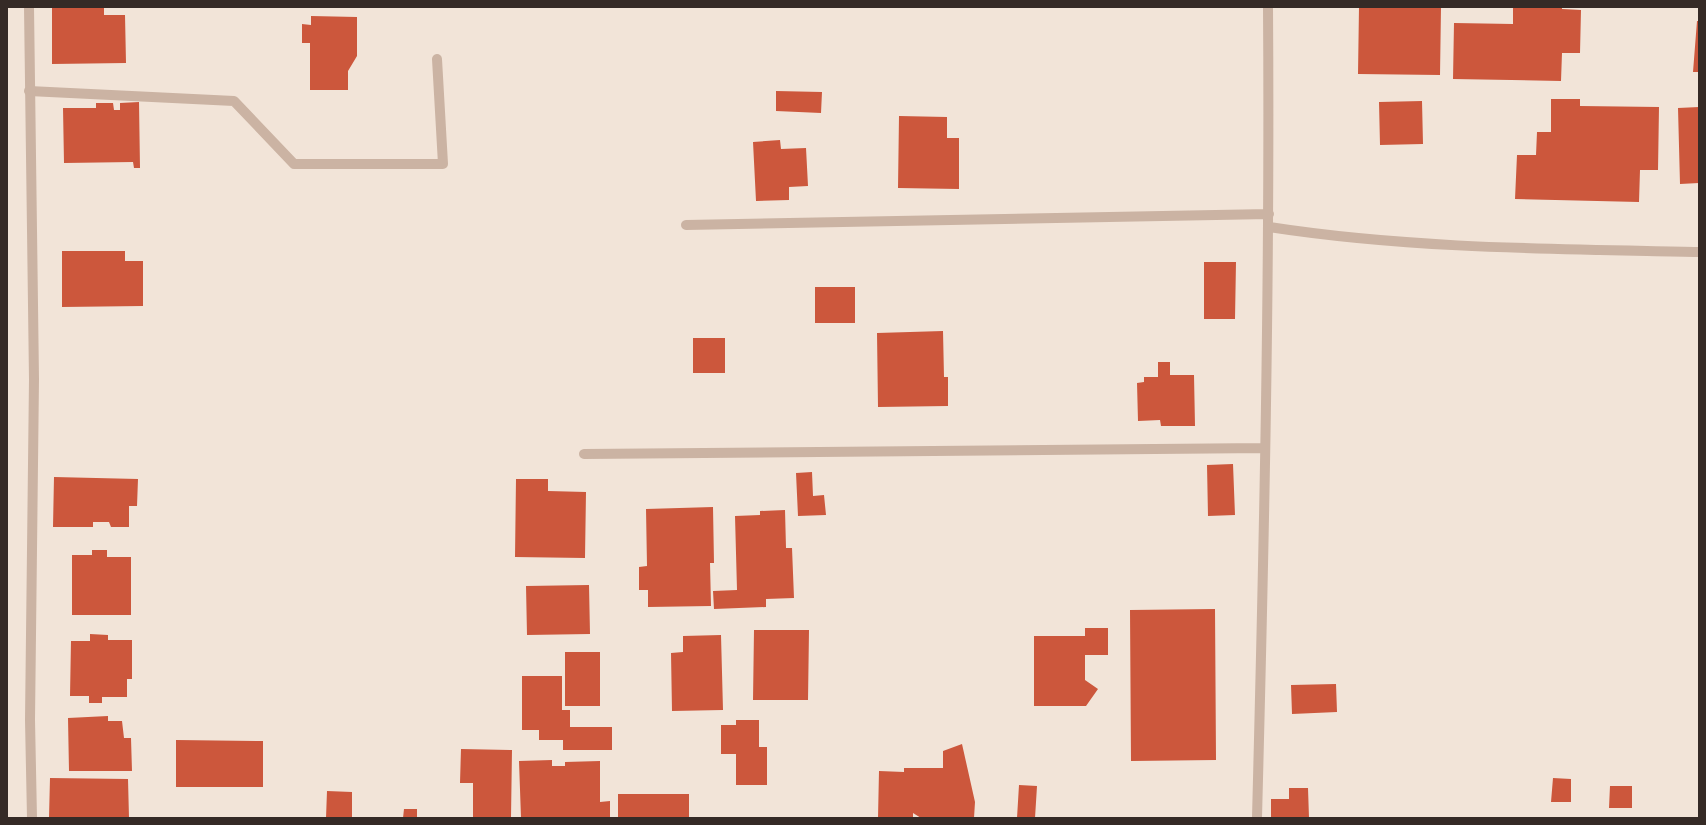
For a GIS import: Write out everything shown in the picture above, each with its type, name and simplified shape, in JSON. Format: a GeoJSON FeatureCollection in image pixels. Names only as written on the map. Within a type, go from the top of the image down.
{"type":"FeatureCollection","features":[{"type":"Feature","properties":{"kind":"street"},"geometry":{"type":"LineString","coordinates":[[29,7],[34,379],[30,720],[32,818]]}},
{"type":"Feature","properties":{"kind":"street"},"geometry":{"type":"LineString","coordinates":[[1257,818],[1269,227],[1268,7]]}},
{"type":"Feature","properties":{"kind":"street"},"geometry":{"type":"LineString","coordinates":[[30,91],[234,101],[294,164],[443,164],[436,59]]}},
{"type":"Feature","properties":{"kind":"street"},"geometry":{"type":"LineString","coordinates":[[686,224],[1269,214]]}},
{"type":"Feature","properties":{"kind":"street"},"geometry":{"type":"LineString","coordinates":[[1269,227],[1314,234],[1484,247],[1699,252]]}},
{"type":"Feature","properties":{"kind":"street"},"geometry":{"type":"LineString","coordinates":[[584,454],[1265,448]]}},
{"type":"Feature","properties":{"kind":"building"},"geometry":{"type":"Polygon","coordinates":[[[52,7],[104,7],[104,15],[125,15],[126,63],[52,64],[52,7]]]}},
{"type":"Feature","properties":{"kind":"building"},"geometry":{"type":"Polygon","coordinates":[[[1359,7],[1441,7],[1440,75],[1358,74],[1359,7]]]}},
{"type":"Feature","properties":{"kind":"building"},"geometry":{"type":"Polygon","coordinates":[[[1513,7],[1562,7],[1562,9],[1581,10],[1580,53],[1562,53],[1561,81],[1453,79],[1454,23],[1513,24],[1513,7]]]}},
{"type":"Feature","properties":{"kind":"building"},"geometry":{"type":"Polygon","coordinates":[[[311,16],[357,17],[357,56],[348,71],[348,90],[310,90],[310,43],[302,43],[302,24],[311,25],[311,16]]]}},
{"type":"Feature","properties":{"kind":"building"},"geometry":{"type":"Polygon","coordinates":[[[1697,21],[1699,21],[1699,72],[1693,72],[1697,21]]]}},
{"type":"Feature","properties":{"kind":"building"},"geometry":{"type":"Polygon","coordinates":[[[776,91],[822,92],[821,113],[776,111],[776,91]]]}},
{"type":"Feature","properties":{"kind":"building"},"geometry":{"type":"Polygon","coordinates":[[[1551,99],[1580,99],[1580,106],[1659,107],[1658,170],[1640,170],[1639,202],[1515,199],[1517,155],[1536,155],[1537,132],[1551,132],[1551,99]]]}},
{"type":"Feature","properties":{"kind":"building"},"geometry":{"type":"Polygon","coordinates":[[[1422,101],[1423,144],[1380,145],[1379,102],[1422,101]]]}},
{"type":"Feature","properties":{"kind":"building"},"geometry":{"type":"Polygon","coordinates":[[[139,102],[140,168],[134,168],[133,162],[64,163],[63,108],[96,108],[96,103],[113,103],[114,110],[120,110],[120,103],[139,102]]]}},
{"type":"Feature","properties":{"kind":"building"},"geometry":{"type":"Polygon","coordinates":[[[1699,107],[1699,183],[1680,184],[1678,108],[1699,107]]]}},
{"type":"Feature","properties":{"kind":"building"},"geometry":{"type":"Polygon","coordinates":[[[899,116],[947,117],[947,138],[959,138],[959,189],[898,188],[899,116]]]}},
{"type":"Feature","properties":{"kind":"building"},"geometry":{"type":"Polygon","coordinates":[[[780,140],[781,149],[806,148],[808,186],[789,187],[789,200],[756,201],[753,142],[780,140]]]}},
{"type":"Feature","properties":{"kind":"building"},"geometry":{"type":"Polygon","coordinates":[[[62,251],[125,251],[125,261],[143,261],[143,306],[62,307],[62,251]]]}},
{"type":"Feature","properties":{"kind":"building"},"geometry":{"type":"Polygon","coordinates":[[[1204,262],[1236,262],[1235,319],[1204,319],[1204,262]]]}},
{"type":"Feature","properties":{"kind":"building"},"geometry":{"type":"Polygon","coordinates":[[[815,287],[855,287],[855,323],[815,323],[815,287]]]}},
{"type":"Feature","properties":{"kind":"building"},"geometry":{"type":"Polygon","coordinates":[[[943,331],[944,377],[948,377],[948,406],[878,407],[877,333],[943,331]]]}},
{"type":"Feature","properties":{"kind":"building"},"geometry":{"type":"Polygon","coordinates":[[[693,338],[725,338],[725,373],[693,373],[693,338]]]}},
{"type":"Feature","properties":{"kind":"building"},"geometry":{"type":"Polygon","coordinates":[[[1158,362],[1170,362],[1170,375],[1194,375],[1195,426],[1161,426],[1160,420],[1138,421],[1137,383],[1144,382],[1144,377],[1158,377],[1158,362]]]}},
{"type":"Feature","properties":{"kind":"building"},"geometry":{"type":"Polygon","coordinates":[[[1233,464],[1235,515],[1208,516],[1207,465],[1233,464]]]}},
{"type":"Feature","properties":{"kind":"building"},"geometry":{"type":"Polygon","coordinates":[[[812,472],[813,496],[824,495],[826,515],[798,516],[796,473],[812,472]]]}},
{"type":"Feature","properties":{"kind":"building"},"geometry":{"type":"Polygon","coordinates":[[[54,477],[138,479],[137,506],[129,506],[129,527],[111,527],[109,522],[93,522],[93,527],[53,527],[54,477]]]}},
{"type":"Feature","properties":{"kind":"building"},"geometry":{"type":"Polygon","coordinates":[[[516,479],[548,479],[548,491],[586,492],[585,558],[515,557],[516,479]]]}},
{"type":"Feature","properties":{"kind":"building"},"geometry":{"type":"Polygon","coordinates":[[[713,507],[714,563],[710,563],[711,606],[648,607],[648,590],[639,590],[639,567],[647,566],[646,509],[713,507]]]}},
{"type":"Feature","properties":{"kind":"building"},"geometry":{"type":"Polygon","coordinates":[[[785,510],[786,548],[792,548],[794,598],[766,599],[766,607],[714,609],[713,591],[737,590],[735,516],[760,515],[760,511],[785,510]]]}},
{"type":"Feature","properties":{"kind":"building"},"geometry":{"type":"Polygon","coordinates":[[[92,550],[107,550],[107,557],[131,557],[131,615],[72,615],[72,555],[92,555],[92,550]]]}},
{"type":"Feature","properties":{"kind":"building"},"geometry":{"type":"Polygon","coordinates":[[[589,585],[590,634],[527,635],[526,586],[589,585]]]}},
{"type":"Feature","properties":{"kind":"building"},"geometry":{"type":"Polygon","coordinates":[[[1215,609],[1216,760],[1131,761],[1130,610],[1215,609]]]}},
{"type":"Feature","properties":{"kind":"building"},"geometry":{"type":"Polygon","coordinates":[[[1085,628],[1108,628],[1108,655],[1085,655],[1085,680],[1098,689],[1086,706],[1034,706],[1034,636],[1085,636],[1085,628]]]}},
{"type":"Feature","properties":{"kind":"building"},"geometry":{"type":"Polygon","coordinates":[[[754,630],[809,630],[808,700],[753,700],[754,630]]]}},
{"type":"Feature","properties":{"kind":"building"},"geometry":{"type":"Polygon","coordinates":[[[90,634],[108,635],[108,640],[132,640],[132,679],[127,679],[127,697],[102,697],[102,703],[89,703],[89,696],[70,696],[71,641],[90,641],[90,634]]]}},
{"type":"Feature","properties":{"kind":"building"},"geometry":{"type":"Polygon","coordinates":[[[721,635],[723,710],[672,711],[671,653],[683,652],[683,636],[721,635]]]}},
{"type":"Feature","properties":{"kind":"building"},"geometry":{"type":"Polygon","coordinates":[[[565,652],[600,652],[600,706],[565,706],[565,652]]]}},
{"type":"Feature","properties":{"kind":"building"},"geometry":{"type":"Polygon","coordinates":[[[522,676],[562,676],[562,710],[570,710],[570,727],[612,727],[612,750],[563,750],[563,740],[539,740],[539,730],[522,730],[522,676]]]}},
{"type":"Feature","properties":{"kind":"building"},"geometry":{"type":"Polygon","coordinates":[[[1336,684],[1337,712],[1292,714],[1291,685],[1336,684]]]}},
{"type":"Feature","properties":{"kind":"building"},"geometry":{"type":"Polygon","coordinates":[[[108,716],[108,721],[122,721],[124,738],[131,738],[132,771],[69,771],[68,718],[108,716]]]}},
{"type":"Feature","properties":{"kind":"building"},"geometry":{"type":"Polygon","coordinates":[[[736,720],[759,720],[759,747],[767,747],[767,785],[736,785],[736,754],[721,754],[721,725],[736,725],[736,720]]]}},
{"type":"Feature","properties":{"kind":"building"},"geometry":{"type":"Polygon","coordinates":[[[176,740],[263,741],[263,787],[176,787],[176,740]]]}},
{"type":"Feature","properties":{"kind":"building"},"geometry":{"type":"Polygon","coordinates":[[[962,744],[975,802],[974,818],[921,818],[913,813],[913,818],[878,818],[879,771],[904,772],[904,768],[943,768],[943,751],[962,744]]]}},
{"type":"Feature","properties":{"kind":"building"},"geometry":{"type":"Polygon","coordinates":[[[461,749],[512,750],[511,818],[473,818],[473,783],[460,783],[461,749]]]}},
{"type":"Feature","properties":{"kind":"building"},"geometry":{"type":"Polygon","coordinates":[[[552,760],[552,766],[565,766],[565,762],[600,761],[600,802],[610,801],[610,818],[521,818],[519,761],[552,760]]]}},
{"type":"Feature","properties":{"kind":"building"},"geometry":{"type":"Polygon","coordinates":[[[50,778],[128,779],[129,818],[49,818],[50,778]]]}},
{"type":"Feature","properties":{"kind":"building"},"geometry":{"type":"Polygon","coordinates":[[[1553,778],[1571,779],[1571,802],[1551,802],[1553,778]]]}},
{"type":"Feature","properties":{"kind":"building"},"geometry":{"type":"Polygon","coordinates":[[[1019,785],[1037,786],[1035,818],[1017,818],[1019,785]]]}},
{"type":"Feature","properties":{"kind":"building"},"geometry":{"type":"Polygon","coordinates":[[[1610,786],[1632,786],[1632,808],[1609,808],[1610,786]]]}},
{"type":"Feature","properties":{"kind":"building"},"geometry":{"type":"Polygon","coordinates":[[[1289,788],[1308,788],[1309,818],[1271,818],[1271,799],[1289,799],[1289,788]]]}},
{"type":"Feature","properties":{"kind":"building"},"geometry":{"type":"Polygon","coordinates":[[[327,791],[352,792],[352,818],[326,818],[327,791]]]}},
{"type":"Feature","properties":{"kind":"building"},"geometry":{"type":"Polygon","coordinates":[[[618,794],[689,794],[689,818],[618,818],[618,794]]]}},
{"type":"Feature","properties":{"kind":"building"},"geometry":{"type":"Polygon","coordinates":[[[404,809],[417,809],[417,818],[403,818],[404,809]]]}}]}
